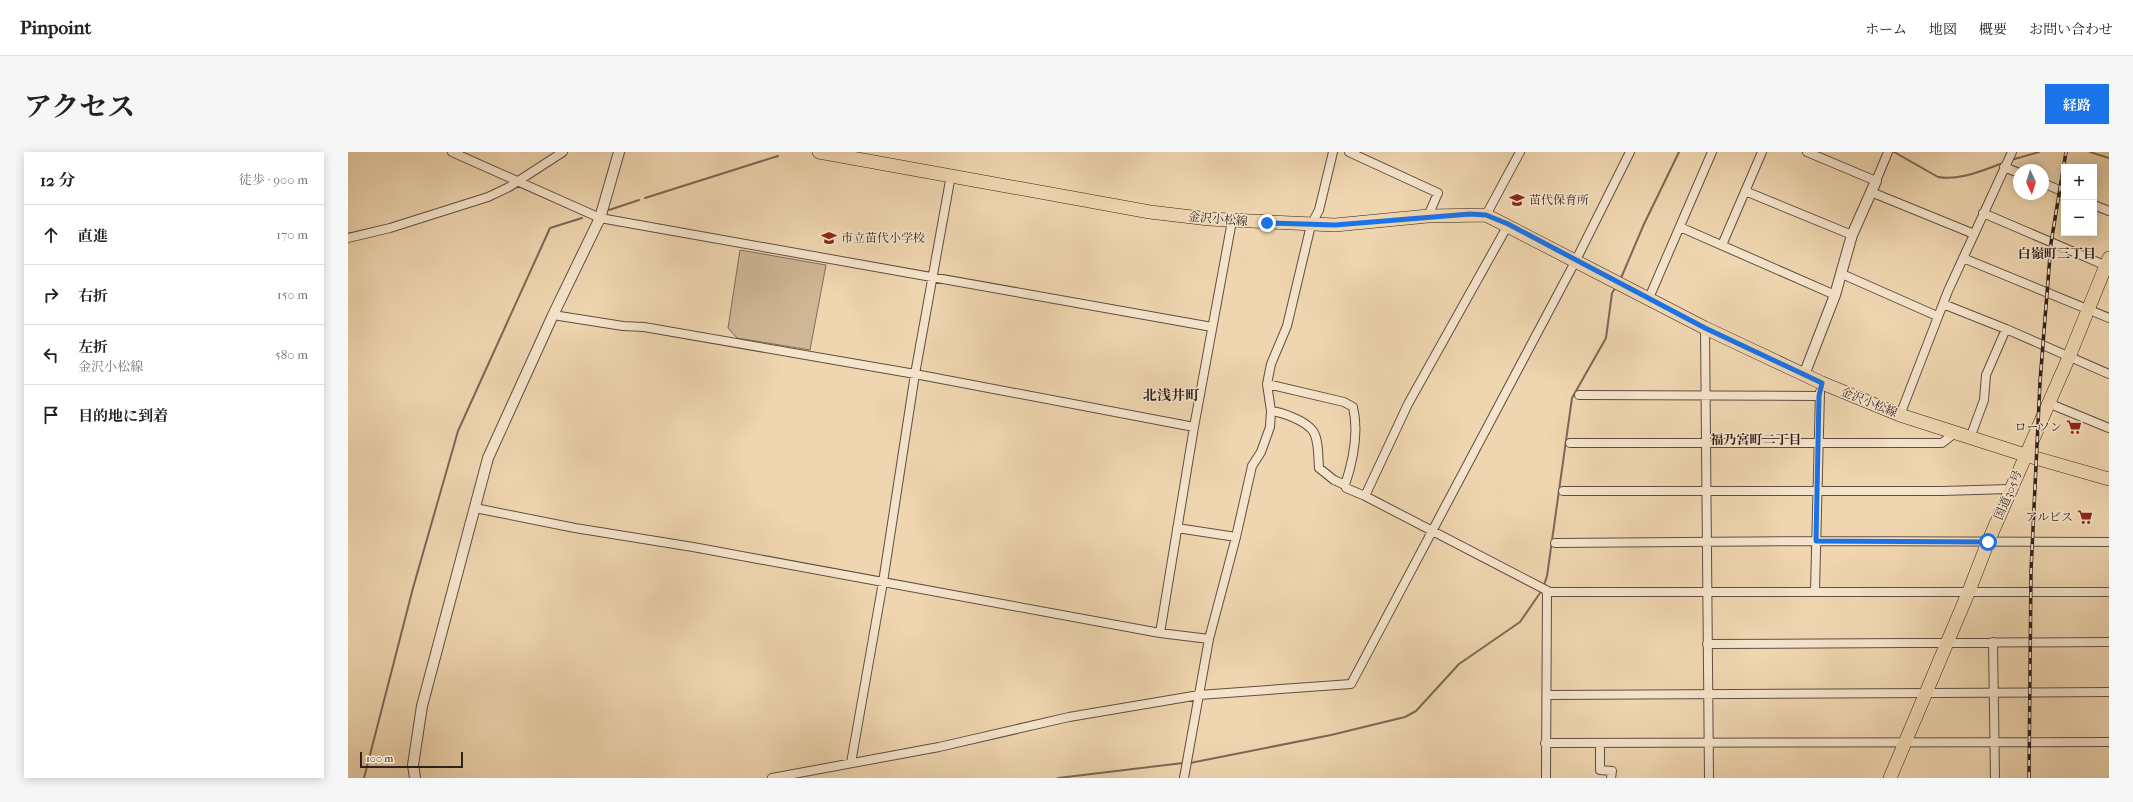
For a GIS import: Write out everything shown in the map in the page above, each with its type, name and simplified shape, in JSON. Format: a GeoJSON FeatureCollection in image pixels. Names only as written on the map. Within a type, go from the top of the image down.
{"type":"FeatureCollection","features":[{"type":"Feature","properties":{"kind":"main road","name":"金沢小松線"},"geometry":{"type":"LineString","coordinates":[[819,152],[1150,212],[1232,221],[1335,225],[1428,216],[1486,215],[1508,224],[1705,328],[1822,383],[1900,415],[2025,455],[2109,479]]}},
{"type":"Feature","properties":{"kind":"main road","name":"国道305号"},"geometry":{"type":"LineString","coordinates":[[1890,778],[1946,642],[1969,591],[2010,489],[2069,357],[2108,263]]}},
{"type":"Feature","properties":{"kind":"street"},"geometry":{"type":"LineString","coordinates":[[452,152],[600,218],[1212,327]]}},
{"type":"Feature","properties":{"kind":"street"},"geometry":{"type":"LineString","coordinates":[[348,238],[458,208],[501,192],[563,152]]}},
{"type":"Feature","properties":{"kind":"street"},"geometry":{"type":"LineString","coordinates":[[415,778],[413,765],[422,706],[488,458],[552,314],[600,218],[619,152]]}},
{"type":"Feature","properties":{"kind":"street"},"geometry":{"type":"LineString","coordinates":[[1184,778],[1209,639],[1236,537],[1252,466],[1261,452],[1270,427],[1271,411],[1267,384],[1271,364],[1287,326],[1311,225],[1319,210],[1333,152]]}},
{"type":"Feature","properties":{"kind":"street"},"geometry":{"type":"LineString","coordinates":[[1349,152],[1438,193],[1428,216]]}},
{"type":"Feature","properties":{"kind":"street"},"geometry":{"type":"LineString","coordinates":[[1486,215],[1520,152]]}},
{"type":"Feature","properties":{"kind":"street"},"geometry":{"type":"LineString","coordinates":[[772,778],[939,747],[1069,717],[1199,695],[1351,684],[1576,260],[1630,152]]}},
{"type":"Feature","properties":{"kind":"street"},"geometry":{"type":"LineString","coordinates":[[1649,298],[1712,152]]}},
{"type":"Feature","properties":{"kind":"street"},"geometry":{"type":"LineString","coordinates":[[1722,245],[1762,152]]}},
{"type":"Feature","properties":{"kind":"street"},"geometry":{"type":"LineString","coordinates":[[1807,152],[1876,181]]}},
{"type":"Feature","properties":{"kind":"street"},"geometry":{"type":"LineString","coordinates":[[1804,375],[1835,295],[1852,236],[1888,152]]}},
{"type":"Feature","properties":{"kind":"street"},"geometry":{"type":"LineString","coordinates":[[1900,415],[1937,316],[2010,154]]}},
{"type":"Feature","properties":{"kind":"street"},"geometry":{"type":"LineString","coordinates":[[2004,167],[2013,171]]}},
{"type":"Feature","properties":{"kind":"street"},"geometry":{"type":"LineString","coordinates":[[851,763],[883,582],[915,374],[951,175]]}},
{"type":"Feature","properties":{"kind":"street"},"geometry":{"type":"LineString","coordinates":[[2049,186],[2061,191]]}},
{"type":"Feature","properties":{"kind":"street"},"geometry":{"type":"LineString","coordinates":[[1745,191],[1852,236]]}},
{"type":"Feature","properties":{"kind":"street"},"geometry":{"type":"LineString","coordinates":[[1871,192],[1974,234]]}},
{"type":"Feature","properties":{"kind":"street"},"geometry":{"type":"LineString","coordinates":[[2097,206],[2109,211]]}},
{"type":"Feature","properties":{"kind":"street"},"geometry":{"type":"LineString","coordinates":[[1983,212],[2108,263]]}},
{"type":"Feature","properties":{"kind":"street"},"geometry":{"type":"LineString","coordinates":[[1160,633],[1194,427],[1232,221]]}},
{"type":"Feature","properties":{"kind":"street"},"geometry":{"type":"LineString","coordinates":[[1365,496],[1408,404],[1508,224]]}},
{"type":"Feature","properties":{"kind":"street"},"geometry":{"type":"LineString","coordinates":[[1680,227],[1835,295]]}},
{"type":"Feature","properties":{"kind":"street"},"geometry":{"type":"LineString","coordinates":[[1963,258],[2109,318]]}},
{"type":"Feature","properties":{"kind":"street"},"geometry":{"type":"LineString","coordinates":[[1842,274],[1937,316]]}},
{"type":"Feature","properties":{"kind":"street"},"geometry":{"type":"LineString","coordinates":[[1943,304],[2006,328],[2109,374]]}},
{"type":"Feature","properties":{"kind":"street"},"geometry":{"type":"LineString","coordinates":[[552,314],[623,326],[644,327],[915,374],[1194,427]]}},
{"type":"Feature","properties":{"kind":"street"},"geometry":{"type":"LineString","coordinates":[[1705,328],[1707,492],[1706,592],[1709,778]]}},
{"type":"Feature","properties":{"kind":"street"},"geometry":{"type":"LineString","coordinates":[[1970,438],[1984,400],[1986,375],[2006,328]]}},
{"type":"Feature","properties":{"kind":"street"},"geometry":{"type":"LineString","coordinates":[[1815,591],[1819,396],[1822,383]]}},
{"type":"Feature","properties":{"kind":"street"},"geometry":{"type":"LineString","coordinates":[[1267,384],[1344,402],[1353,407],[1356,420],[1355,436],[1345,484]]}},
{"type":"Feature","properties":{"kind":"street"},"geometry":{"type":"LineString","coordinates":[[1580,395],[1819,396]]}},
{"type":"Feature","properties":{"kind":"street"},"geometry":{"type":"LineString","coordinates":[[2048,403],[2109,428]]}},
{"type":"Feature","properties":{"kind":"street"},"geometry":{"type":"LineString","coordinates":[[1271,411],[1278,412],[1304,424],[1313,431],[1319,468],[1334,480],[1345,484],[1346,488],[1432,530],[1547,591],[2109,592]]}},
{"type":"Feature","properties":{"kind":"street"},"geometry":{"type":"LineString","coordinates":[[1570,443],[1942,442],[1955,433]]}},
{"type":"Feature","properties":{"kind":"street"},"geometry":{"type":"LineString","coordinates":[[1563,491],[1707,492],[2010,489]]}},
{"type":"Feature","properties":{"kind":"street"},"geometry":{"type":"LineString","coordinates":[[475,508],[574,528],[693,547],[1160,633],[1209,639]]}},
{"type":"Feature","properties":{"kind":"street"},"geometry":{"type":"LineString","coordinates":[[1177,528],[1236,537]]}},
{"type":"Feature","properties":{"kind":"street"},"geometry":{"type":"LineString","coordinates":[[1555,543],[1816,541],[2109,542]]}},
{"type":"Feature","properties":{"kind":"street"},"geometry":{"type":"LineString","coordinates":[[1546,778],[1547,591]]}},
{"type":"Feature","properties":{"kind":"street"},"geometry":{"type":"LineString","coordinates":[[1993,642],[1995,778]]}},
{"type":"Feature","properties":{"kind":"street"},"geometry":{"type":"LineString","coordinates":[[1707,644],[2109,642]]}},
{"type":"Feature","properties":{"kind":"street"},"geometry":{"type":"LineString","coordinates":[[1547,696],[1926,692],[2109,692]]}},
{"type":"Feature","properties":{"kind":"street"},"geometry":{"type":"LineString","coordinates":[[1545,743],[2109,742]]}},
{"type":"Feature","properties":{"kind":"street"},"geometry":{"type":"LineString","coordinates":[[1600,743],[1600,770],[1612,771],[1611,778]]}},
{"type":"Feature","properties":{"kind":"shaded area"},"geometry":{"type":"Polygon","coordinates":[[[740,250],[826,265],[810,350],[737,338],[728,328],[740,250]]]}},
{"type":"Feature","properties":{"kind":"waterway"},"geometry":{"type":"LineString","coordinates":[[1621,278],[1644,224],[1679,152]]}},
{"type":"Feature","properties":{"kind":"waterway"},"geometry":{"type":"LineString","coordinates":[[1894,152],[1938,177],[1946,178],[1979,172],[2003,163]]}},
{"type":"Feature","properties":{"kind":"waterway"},"geometry":{"type":"LineString","coordinates":[[2011,160],[2039,152]]}},
{"type":"Feature","properties":{"kind":"waterway"},"geometry":{"type":"LineString","coordinates":[[2090,152],[2109,158]]}},
{"type":"Feature","properties":{"kind":"waterway"},"geometry":{"type":"LineString","coordinates":[[645,198],[778,156]]}},
{"type":"Feature","properties":{"kind":"waterway"},"geometry":{"type":"LineString","coordinates":[[609,210],[639,200]]}},
{"type":"Feature","properties":{"kind":"waterway"},"geometry":{"type":"LineString","coordinates":[[364,778],[413,588],[458,431],[550,228],[582,218]]}},
{"type":"Feature","properties":{"kind":"waterway"},"geometry":{"type":"LineString","coordinates":[[1544,585],[1547,576],[1572,398],[1606,338],[1612,293],[1616,287]]}},
{"type":"Feature","properties":{"kind":"waterway"},"geometry":{"type":"LineString","coordinates":[[1190,763],[1331,735],[1405,717],[1416,711],[1459,664],[1520,622],[1540,593]]}},
{"type":"Feature","properties":{"kind":"waterway"},"geometry":{"type":"LineString","coordinates":[[1058,778],[1183,763]]}},
{"type":"Feature","properties":{"kind":"railway"},"geometry":{"type":"LineString","coordinates":[[2029,778],[2031,571],[2040,382],[2051,243],[2066,152]]}},
{"type":"Feature","properties":{"kind":"place","name":"苗代保育所"},"geometry":{"type":"Point","coordinates":[1517,200]}},
{"type":"Feature","properties":{"kind":"place","name":"市立苗代小学校"},"geometry":{"type":"Point","coordinates":[829,238]}},
{"type":"Feature","properties":{"kind":"place","name":"ローソン"},"geometry":{"type":"Point","coordinates":[2074,427]}},
{"type":"Feature","properties":{"kind":"place","name":"アルビス"},"geometry":{"type":"Point","coordinates":[2085,517]}},
{"type":"Feature","properties":{"kind":"district","name":"白嶺町三丁目"},"geometry":{"type":"Point","coordinates":[2057,253]}},
{"type":"Feature","properties":{"kind":"district","name":"北浅井町"},"geometry":{"type":"Point","coordinates":[1171,395]}},
{"type":"Feature","properties":{"kind":"district","name":"福乃宮町二丁目"},"geometry":{"type":"Point","coordinates":[1756,439]}},
{"type":"Feature","properties":{"kind":"route"},"geometry":{"type":"LineString","coordinates":[[1267,223],[1335,225],[1428,216],[1470,214],[1486,215],[1508,224],[1705,328],[1757,354],[1822,383],[1819,396],[1816,541],[1988,542]]}}]}
